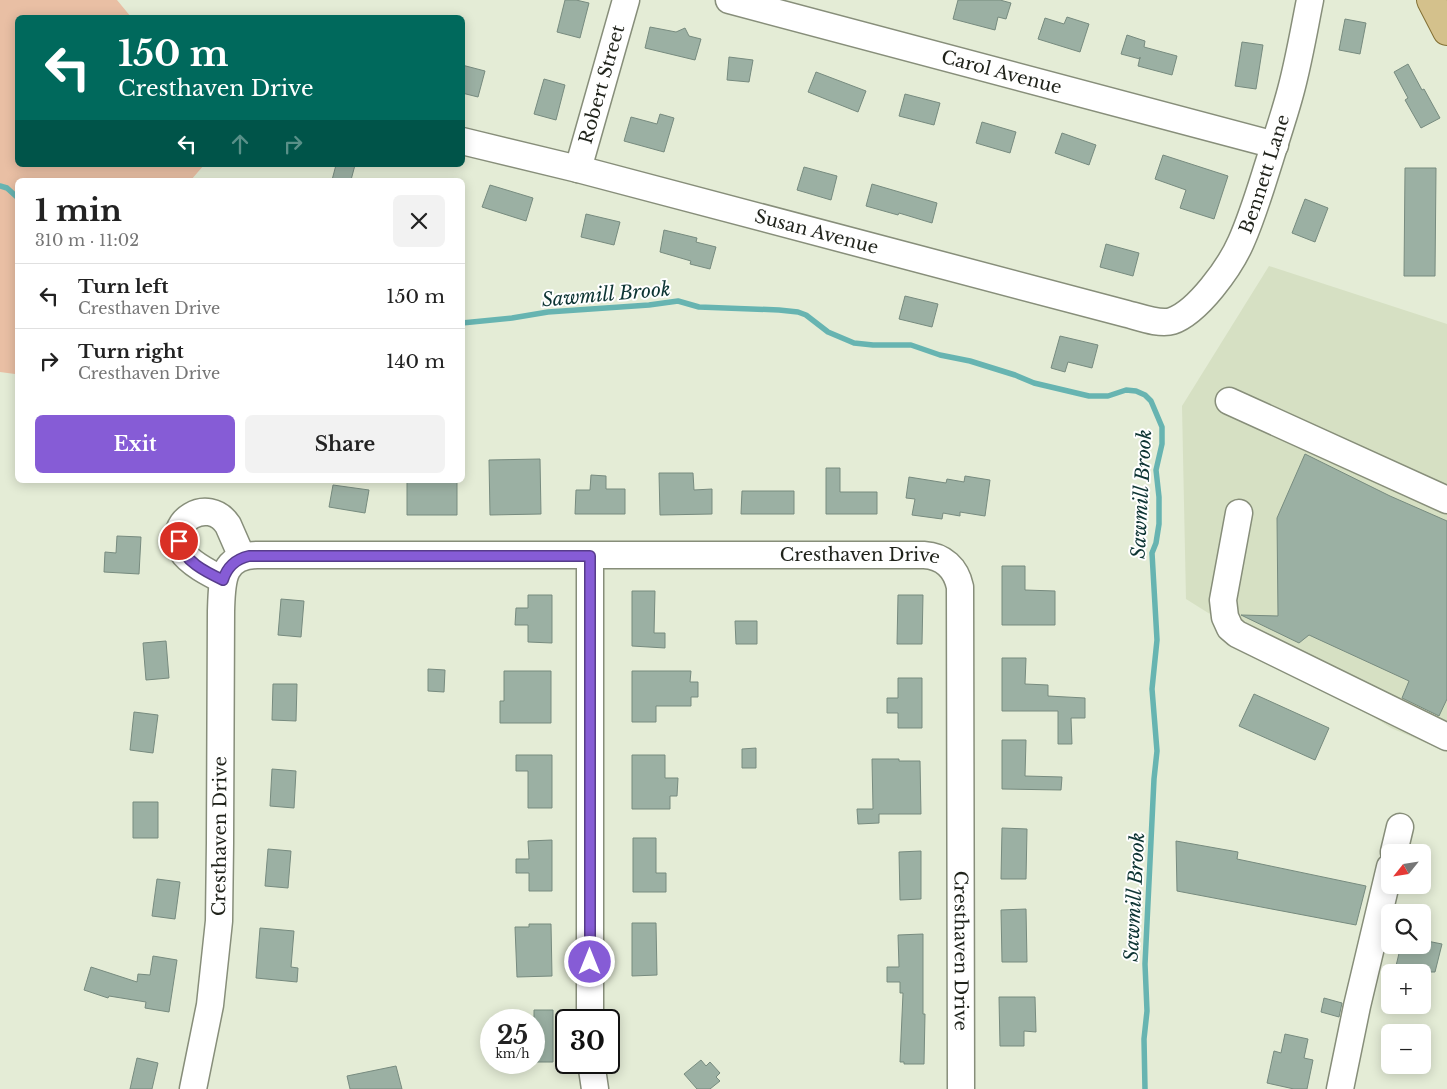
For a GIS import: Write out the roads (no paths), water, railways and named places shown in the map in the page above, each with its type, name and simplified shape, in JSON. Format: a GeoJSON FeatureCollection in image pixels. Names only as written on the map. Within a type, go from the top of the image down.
{"type":"FeatureCollection","features":[{"type":"Feature","properties":{"kind":"main road"},"geometry":{"type":"LineString","coordinates":[[1432,0],[1447,31]]}},
{"type":"Feature","properties":{"kind":"street","name":"Robert Street"},"geometry":{"type":"LineString","coordinates":[[578,169],[626,0]]}},
{"type":"Feature","properties":{"kind":"street","name":"Carol Avenue"},"geometry":{"type":"LineString","coordinates":[[729,0],[1274,145]]}},
{"type":"Feature","properties":{"kind":"street","name":"Bennett Lane"},"geometry":{"type":"LineString","coordinates":[[1172,321],[1199,301],[1213,286],[1240,243],[1258,199],[1294,76],[1310,0]]}},
{"type":"Feature","properties":{"kind":"street","name":"Susan Avenue"},"geometry":{"type":"LineString","coordinates":[[465,141],[1127,314],[1158,321],[1172,321]]}},
{"type":"Feature","properties":{"kind":"street"},"geometry":{"type":"LineString","coordinates":[[1229,401],[1447,500]]}},
{"type":"Feature","properties":{"kind":"street"},"geometry":{"type":"LineString","coordinates":[[207,512],[217,514],[228,525],[242,557],[228,569],[223,580],[194,563],[182,551],[178,536],[179,531],[187,518],[196,513],[207,512]]}},
{"type":"Feature","properties":{"kind":"street"},"geometry":{"type":"LineString","coordinates":[[1239,513],[1223,600],[1225,617],[1230,628],[1237,634],[1447,737]]}},
{"type":"Feature","properties":{"kind":"street","name":"Cresthaven Drive"},"geometry":{"type":"LineString","coordinates":[[242,557],[257,555],[928,555],[942,560],[953,569],[959,582],[960,592],[961,1089]]}},
{"type":"Feature","properties":{"kind":"street"},"geometry":{"type":"LineString","coordinates":[[590,556],[590,1009]]}},
{"type":"Feature","properties":{"kind":"street","name":"Cresthaven Drive"},"geometry":{"type":"LineString","coordinates":[[193,1089],[210,1005],[219,921],[221,610],[223,580]]}},
{"type":"Feature","properties":{"kind":"street"},"geometry":{"type":"LineString","coordinates":[[1396,844],[1400,826]]}},
{"type":"Feature","properties":{"kind":"street"},"geometry":{"type":"LineString","coordinates":[[1340,1089],[1384,894]]}},
{"type":"Feature","properties":{"kind":"street"},"geometry":{"type":"LineString","coordinates":[[593,1074],[595,1089]]}},
{"type":"Feature","properties":{"kind":"waterway","name":"Sawmill Brook"},"geometry":{"type":"LineString","coordinates":[[0,186],[7,188],[15,195]]}},
{"type":"Feature","properties":{"kind":"waterway","name":"Sawmill Brook"},"geometry":{"type":"LineString","coordinates":[[465,323],[548,312],[649,305],[678,301],[699,307],[798,312],[806,315],[828,332],[854,343],[911,345],[940,355],[970,361],[1034,383],[1089,396],[1108,396],[1126,390],[1136,391],[1145,395],[1151,401],[1162,427],[1162,444],[1156,470],[1159,524],[1156,543],[1152,553],[1157,640],[1152,689],[1157,751],[1145,964],[1147,1011],[1144,1039],[1145,1089]]}}]}
